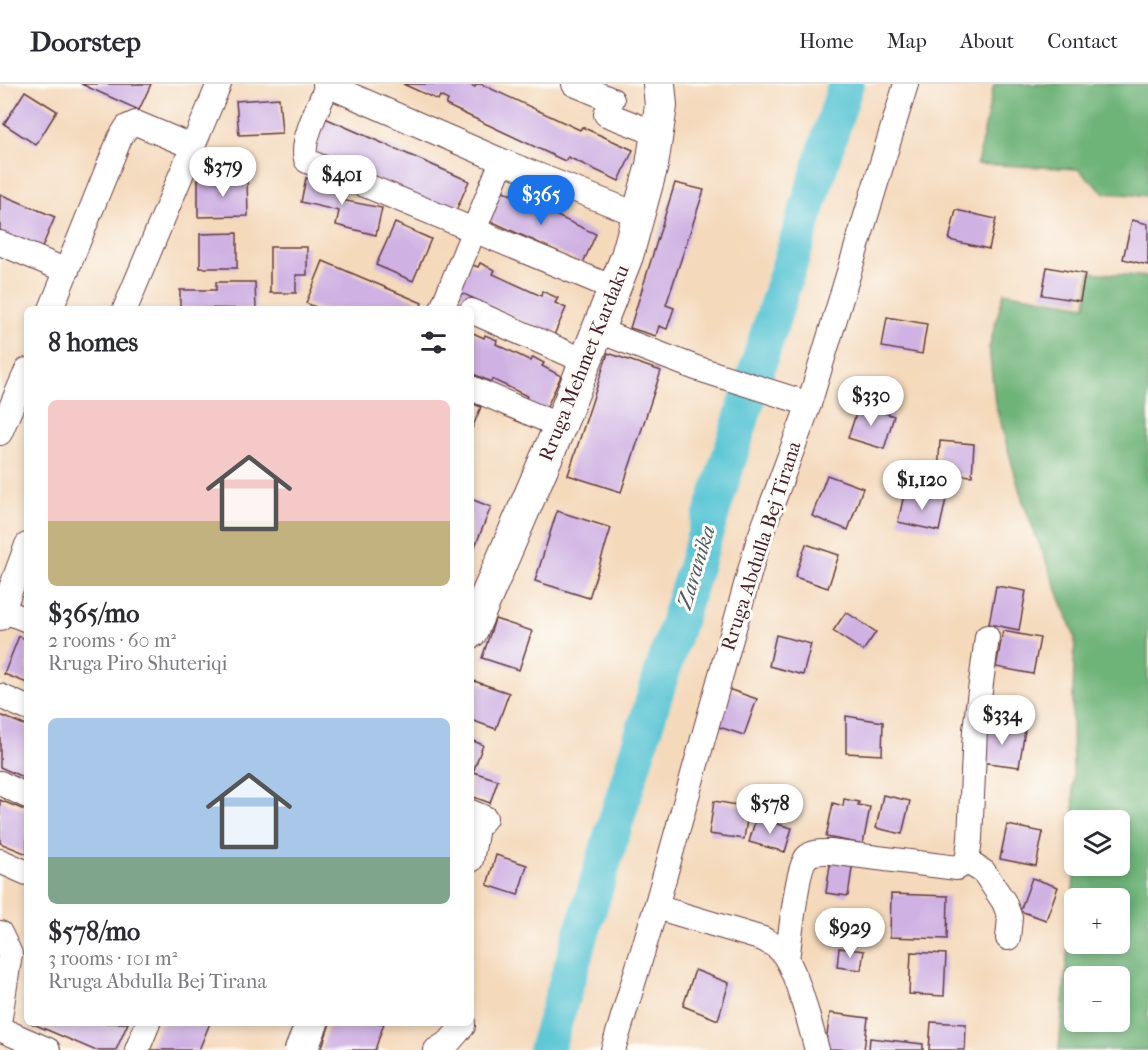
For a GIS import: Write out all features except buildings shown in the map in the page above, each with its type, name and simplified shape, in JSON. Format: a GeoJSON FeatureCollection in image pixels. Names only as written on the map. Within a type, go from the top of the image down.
{"type":"FeatureCollection","features":[{"type":"Feature","properties":{"kind":"street"},"geometry":{"type":"LineString","coordinates":[[126,306],[219,84]]}},
{"type":"Feature","properties":{"kind":"street"},"geometry":{"type":"LineString","coordinates":[[616,289],[307,161],[304,155],[305,143],[327,84],[502,161],[639,216]]}},
{"type":"Feature","properties":{"kind":"street"},"geometry":{"type":"LineString","coordinates":[[574,84],[612,100],[606,114],[658,135]]}},
{"type":"Feature","properties":{"kind":"street","name":"Rruga Mehmet Kardaku"},"geometry":{"type":"LineString","coordinates":[[474,625],[616,289],[639,216],[658,135],[661,106],[659,84]]}},
{"type":"Feature","properties":{"kind":"street","name":"Rruga Abdulla Bej Tirana"},"geometry":{"type":"LineString","coordinates":[[613,1050],[656,907],[758,542],[808,405],[906,84]]}},
{"type":"Feature","properties":{"kind":"street"},"geometry":{"type":"LineString","coordinates":[[52,306],[120,138],[127,127],[135,123],[193,147]]}},
{"type":"Feature","properties":{"kind":"street"},"geometry":{"type":"LineString","coordinates":[[444,304],[502,161]]}},
{"type":"Feature","properties":{"kind":"street"},"geometry":{"type":"LineString","coordinates":[[0,243],[67,271]]}},
{"type":"Feature","properties":{"kind":"street"},"geometry":{"type":"LineString","coordinates":[[474,312],[586,362]]}},
{"type":"Feature","properties":{"kind":"street"},"geometry":{"type":"LineString","coordinates":[[599,331],[696,368],[808,405]]}},
{"type":"Feature","properties":{"kind":"street"},"geometry":{"type":"LineString","coordinates":[[2,421],[24,383]]}},
{"type":"Feature","properties":{"kind":"street"},"geometry":{"type":"LineString","coordinates":[[474,389],[560,426]]}},
{"type":"Feature","properties":{"kind":"street"},"geometry":{"type":"LineString","coordinates":[[24,553],[1,612],[24,619]]}},
{"type":"Feature","properties":{"kind":"street"},"geometry":{"type":"LineString","coordinates":[[967,862],[975,730],[987,637]]}},
{"type":"Feature","properties":{"kind":"street"},"geometry":{"type":"LineString","coordinates":[[0,696],[24,707]]}},
{"type":"Feature","properties":{"kind":"street"},"geometry":{"type":"LineString","coordinates":[[0,783],[24,795]]}},
{"type":"Feature","properties":{"kind":"street"},"geometry":{"type":"LineString","coordinates":[[474,813],[485,818],[477,828],[474,844]]}},
{"type":"Feature","properties":{"kind":"street"},"geometry":{"type":"LineString","coordinates":[[787,959],[798,884],[802,865],[807,857],[815,853],[830,852],[957,868],[967,862]]}},
{"type":"Feature","properties":{"kind":"street"},"geometry":{"type":"LineString","coordinates":[[967,862],[984,872],[1004,902],[1010,918],[1008,938]]}},
{"type":"Feature","properties":{"kind":"street"},"geometry":{"type":"LineString","coordinates":[[656,907],[763,939],[779,948],[787,959],[817,1050]]}},
{"type":"Feature","properties":{"kind":"street"},"geometry":{"type":"LineString","coordinates":[[0,933],[10,954],[0,1017]]}},
{"type":"Feature","properties":{"kind":"street"},"geometry":{"type":"LineString","coordinates":[[136,1050],[147,1026]]}},
{"type":"Feature","properties":{"kind":"street"},"geometry":{"type":"LineString","coordinates":[[301,1050],[311,1026]]}},
{"type":"Feature","properties":{"kind":"street"},"geometry":{"type":"LineString","coordinates":[[436,1050],[449,1042],[463,1026]]}},
{"type":"Feature","properties":{"kind":"street"},"geometry":{"type":"LineString","coordinates":[[0,1029],[48,1050]]}},
{"type":"Feature","properties":{"kind":"green space"},"geometry":{"type":"Polygon","coordinates":[[[994,84],[1148,84],[1148,196],[1104,193],[1078,169],[977,164],[994,84]]]}},
{"type":"Feature","properties":{"kind":"green space"},"geometry":{"type":"Polygon","coordinates":[[[1090,272],[1148,277],[1148,1050],[1059,1050],[1064,992],[1064,1032],[1130,1032],[1130,966],[1066,966],[1067,954],[1130,954],[1130,888],[1073,888],[1074,876],[1130,876],[1130,810],[1074,810],[1072,721],[1075,637],[1022,499],[995,403],[989,348],[1004,292],[1086,306],[1090,272]]]}},
{"type":"Feature","properties":{"kind":"waterway","name":"Zaranika"},"geometry":{"type":"LineString","coordinates":[[546,1050],[846,84]]}}]}
